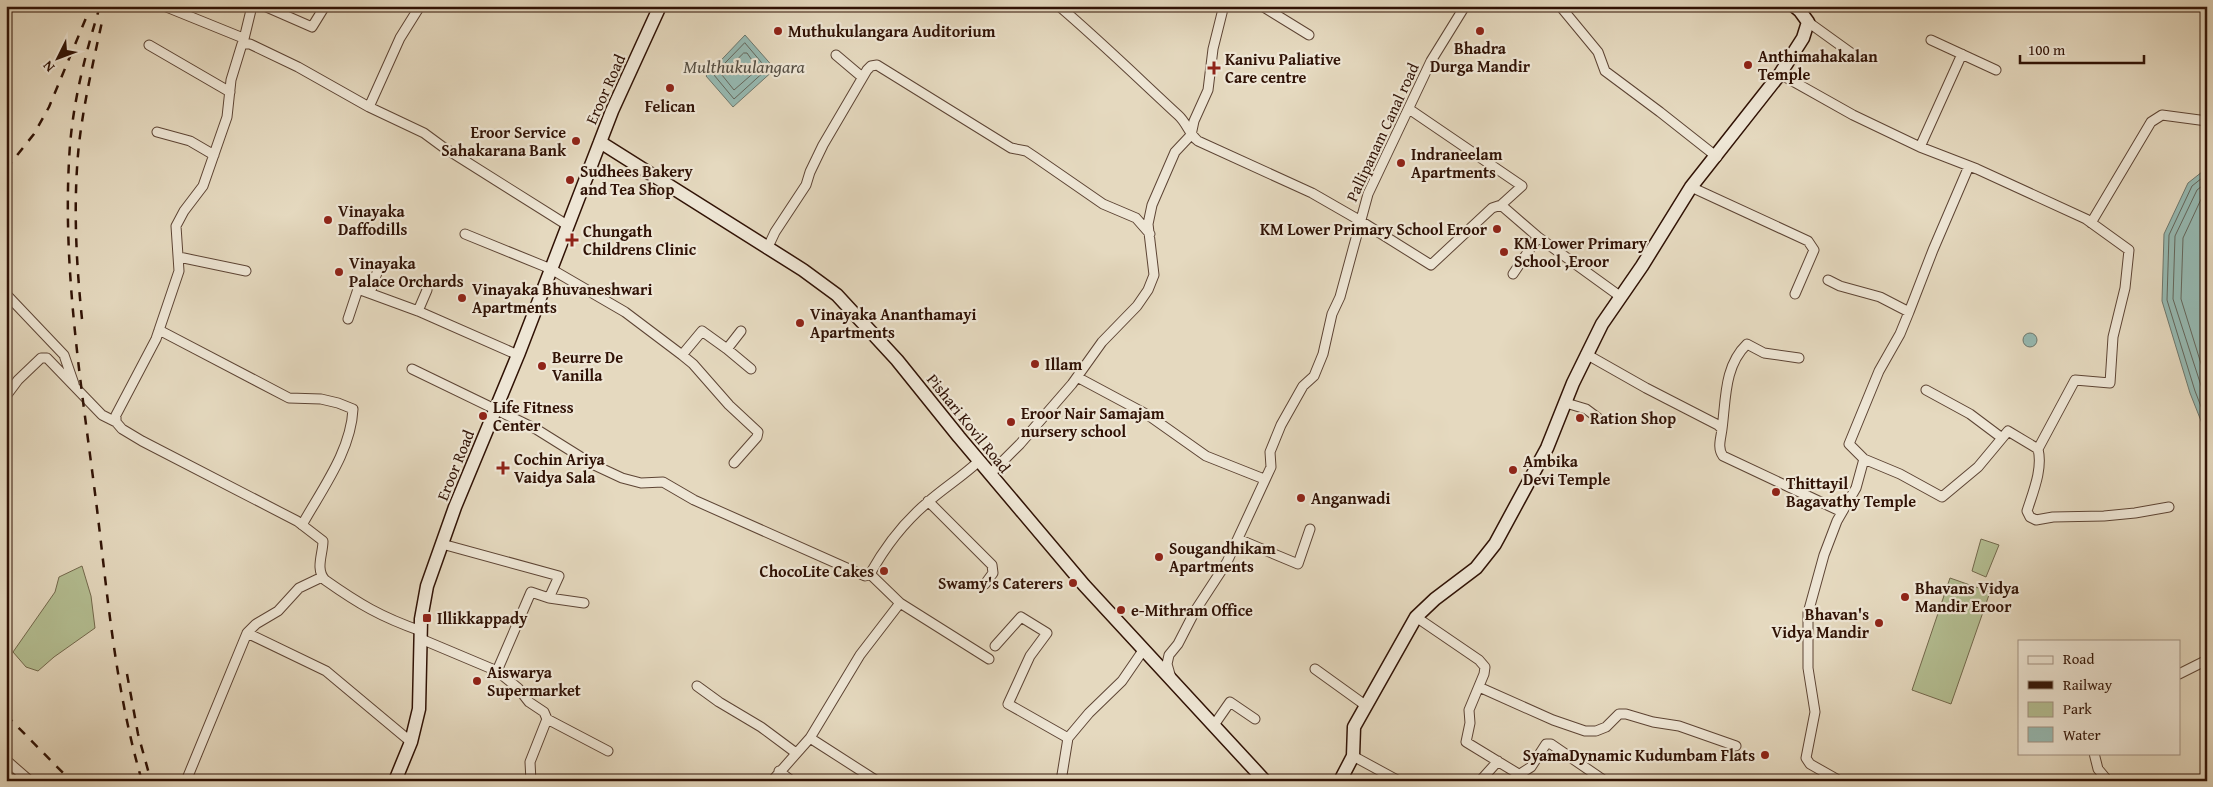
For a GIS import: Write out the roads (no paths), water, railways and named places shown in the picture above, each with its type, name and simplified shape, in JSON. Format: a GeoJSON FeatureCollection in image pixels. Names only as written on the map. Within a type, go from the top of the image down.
{"type":"FeatureCollection","features":[{"type":"Feature","properties":{"kind":"street"},"geometry":{"type":"LineString","coordinates":[[164,6],[298,67],[369,107],[424,133],[567,225]]}},
{"type":"Feature","properties":{"kind":"street"},"geometry":{"type":"LineString","coordinates":[[116,422],[116,415],[156,339],[179,271],[179,257],[175,234],[176,226],[203,186],[214,155],[227,117],[231,80],[252,6]]}},
{"type":"Feature","properties":{"kind":"street"},"geometry":{"type":"LineString","coordinates":[[264,6],[312,27],[325,6]]}},
{"type":"Feature","properties":{"kind":"street"},"geometry":{"type":"LineString","coordinates":[[369,107],[400,38],[420,6]]}},
{"type":"Feature","properties":{"kind":"street","name":"Eroor Road"},"geometry":{"type":"LineString","coordinates":[[395,781],[411,742],[419,709],[421,635],[426,586],[600,142],[660,6]]}},
{"type":"Feature","properties":{"kind":"street"},"geometry":{"type":"LineString","coordinates":[[1059,6],[1119,58],[1178,115],[1198,142],[1312,193],[1431,265],[1492,208],[1501,205],[1522,186],[1409,109]]}},
{"type":"Feature","properties":{"kind":"street"},"geometry":{"type":"LineString","coordinates":[[990,474],[1020,444],[1077,378],[1102,342],[1137,306],[1148,290],[1154,275],[1148,224],[1160,183],[1169,170],[1175,152],[1191,135],[1194,121],[1208,90],[1213,49],[1223,8],[1227,6]]}},
{"type":"Feature","properties":{"kind":"street"},"geometry":{"type":"LineString","coordinates":[[1262,6],[1310,35]]}},
{"type":"Feature","properties":{"kind":"street","name":"Pallipanam Canal road"},"geometry":{"type":"LineString","coordinates":[[1172,680],[1167,664],[1169,656],[1217,579],[1238,539],[1271,467],[1270,452],[1281,425],[1303,386],[1314,376],[1323,354],[1332,314],[1340,297],[1357,235],[1359,220],[1368,194],[1431,61],[1465,6]]}},
{"type":"Feature","properties":{"kind":"street"},"geometry":{"type":"LineString","coordinates":[[1794,6],[1808,22],[1851,53]]}},
{"type":"Feature","properties":{"kind":"street"},"geometry":{"type":"LineString","coordinates":[[1562,7],[1598,52],[1605,71],[1716,157]]}},
{"type":"Feature","properties":{"kind":"street"},"geometry":{"type":"LineString","coordinates":[[1340,781],[1353,756],[1354,727],[1416,617],[1435,599],[1476,568],[1495,544],[1547,448],[1586,354],[1602,324],[1691,187],[1780,74],[1803,38],[1808,22]]}},
{"type":"Feature","properties":{"kind":"street"},"geometry":{"type":"LineString","coordinates":[[1931,40],[1955,49],[1996,70]]}},
{"type":"Feature","properties":{"kind":"street"},"geometry":{"type":"LineString","coordinates":[[149,45],[230,92]]}},
{"type":"Feature","properties":{"kind":"street"},"geometry":{"type":"LineString","coordinates":[[1920,146],[1962,54]]}},
{"type":"Feature","properties":{"kind":"street"},"geometry":{"type":"LineString","coordinates":[[836,55],[862,77]]}},
{"type":"Feature","properties":{"kind":"street"},"geometry":{"type":"LineString","coordinates":[[767,249],[775,232],[806,186],[810,172],[823,145],[862,77],[871,66],[882,66],[1011,148],[1026,151],[1035,156],[1103,204],[1136,218],[1150,234]]}},
{"type":"Feature","properties":{"kind":"street"},"geometry":{"type":"LineString","coordinates":[[1780,74],[1853,115],[2091,223],[2128,250],[2125,288],[2113,337],[2110,382],[2076,380],[2038,449],[2039,468],[2027,511],[2030,517],[2036,520],[2053,517],[2104,516],[2169,507]]}},
{"type":"Feature","properties":{"kind":"street"},"geometry":{"type":"LineString","coordinates":[[2091,223],[2151,122],[2162,115],[2207,122]]}},
{"type":"Feature","properties":{"kind":"street"},"geometry":{"type":"LineString","coordinates":[[157,132],[190,141],[214,155]]}},
{"type":"Feature","properties":{"kind":"street","name":"Pishari Kovil Road"},"geometry":{"type":"LineString","coordinates":[[600,142],[803,270],[837,295],[897,360],[1084,585],[1265,781]]}},
{"type":"Feature","properties":{"kind":"street"},"geometry":{"type":"LineString","coordinates":[[1969,166],[1900,334],[1879,371],[1849,444],[1864,459],[1900,474],[1942,497],[1978,468],[2008,431],[2038,449]]}},
{"type":"Feature","properties":{"kind":"street"},"geometry":{"type":"LineString","coordinates":[[1691,187],[1808,241],[1814,250],[1795,294]]}},
{"type":"Feature","properties":{"kind":"street"},"geometry":{"type":"LineString","coordinates":[[1501,205],[1538,236],[1621,297]]}},
{"type":"Feature","properties":{"kind":"street"},"geometry":{"type":"LineString","coordinates":[[465,234],[551,269],[625,312],[682,355],[729,405],[758,432],[757,437],[734,463]]}},
{"type":"Feature","properties":{"kind":"street"},"geometry":{"type":"LineString","coordinates":[[1513,274],[1538,236]]}},
{"type":"Feature","properties":{"kind":"street"},"geometry":{"type":"LineString","coordinates":[[179,257],[246,271]]}},
{"type":"Feature","properties":{"kind":"street"},"geometry":{"type":"LineString","coordinates":[[370,293],[379,267]]}},
{"type":"Feature","properties":{"kind":"street"},"geometry":{"type":"LineString","coordinates":[[1828,280],[1880,297],[1909,312]]}},
{"type":"Feature","properties":{"kind":"street"},"geometry":{"type":"LineString","coordinates":[[348,319],[358,289],[418,311],[518,355]]}},
{"type":"Feature","properties":{"kind":"street"},"geometry":{"type":"LineString","coordinates":[[418,311],[427,290]]}},
{"type":"Feature","properties":{"kind":"street"},"geometry":{"type":"LineString","coordinates":[[6,294],[64,355],[75,387]]}},
{"type":"Feature","properties":{"kind":"street"},"geometry":{"type":"LineString","coordinates":[[159,330],[289,398],[321,398],[338,402],[353,409],[352,425],[344,450],[302,525]]}},
{"type":"Feature","properties":{"kind":"street"},"geometry":{"type":"LineString","coordinates":[[682,355],[702,331],[751,369]]}},
{"type":"Feature","properties":{"kind":"street"},"geometry":{"type":"LineString","coordinates":[[727,349],[742,331]]}},
{"type":"Feature","properties":{"kind":"street"},"geometry":{"type":"LineString","coordinates":[[1799,358],[1764,352],[1747,344],[1738,353],[1727,381],[1720,452],[1723,456],[1842,512]]}},
{"type":"Feature","properties":{"kind":"street"},"geometry":{"type":"LineString","coordinates":[[1586,354],[1653,392],[1718,425],[1722,429]]}},
{"type":"Feature","properties":{"kind":"street"},"geometry":{"type":"LineString","coordinates":[[6,396],[18,380],[42,358],[47,358],[102,415],[116,422],[122,429],[302,525],[323,541],[320,559],[322,577],[354,602],[497,671],[518,688],[529,702],[544,712],[547,719],[608,751]]}},
{"type":"Feature","properties":{"kind":"street"},"geometry":{"type":"LineString","coordinates":[[412,369],[494,411],[536,429],[592,464],[622,478],[641,483],[662,482],[694,500],[865,576],[870,574],[902,528],[928,501],[956,482],[979,461]]}},
{"type":"Feature","properties":{"kind":"street"},"geometry":{"type":"LineString","coordinates":[[1077,378],[1148,415],[1206,456],[1264,479]]}},
{"type":"Feature","properties":{"kind":"street"},"geometry":{"type":"LineString","coordinates":[[1926,390],[1970,414],[2002,438]]}},
{"type":"Feature","properties":{"kind":"street"},"geometry":{"type":"LineString","coordinates":[[1566,403],[1586,409],[1598,418]]}},
{"type":"Feature","properties":{"kind":"street"},"geometry":{"type":"LineString","coordinates":[[1840,781],[1810,764],[1806,758],[1815,712],[1808,668],[1808,613],[1824,555],[1842,512],[1856,488],[1864,459]]}},
{"type":"Feature","properties":{"kind":"street"},"geometry":{"type":"LineString","coordinates":[[928,501],[992,565],[993,573],[985,584]]}},
{"type":"Feature","properties":{"kind":"street"},"geometry":{"type":"LineString","coordinates":[[1238,539],[1298,564],[1310,529]]}},
{"type":"Feature","properties":{"kind":"street"},"geometry":{"type":"LineString","coordinates":[[442,544],[559,576],[549,598]]}},
{"type":"Feature","properties":{"kind":"street"},"geometry":{"type":"LineString","coordinates":[[870,574],[900,603],[989,659]]}},
{"type":"Feature","properties":{"kind":"street"},"geometry":{"type":"LineString","coordinates":[[186,781],[247,633],[256,624],[278,612],[300,588],[322,577]]}},
{"type":"Feature","properties":{"kind":"street"},"geometry":{"type":"LineString","coordinates":[[497,671],[531,592],[549,598],[584,603]]}},
{"type":"Feature","properties":{"kind":"street"},"geometry":{"type":"LineString","coordinates":[[772,781],[810,738],[860,655],[900,603]]}},
{"type":"Feature","properties":{"kind":"street"},"geometry":{"type":"LineString","coordinates":[[995,646],[1022,617],[1047,633],[1030,656],[1008,704],[1068,738]]}},
{"type":"Feature","properties":{"kind":"street"},"geometry":{"type":"LineString","coordinates":[[1416,617],[1479,660],[1485,667],[1479,687],[1468,710],[1470,723],[1466,742],[1530,781]]}},
{"type":"Feature","properties":{"kind":"street"},"geometry":{"type":"LineString","coordinates":[[247,633],[326,671],[411,742]]}},
{"type":"Feature","properties":{"kind":"street"},"geometry":{"type":"LineString","coordinates":[[1061,781],[1068,738],[1089,712],[1122,681],[1144,649]]}},
{"type":"Feature","properties":{"kind":"street"},"geometry":{"type":"LineString","coordinates":[[2180,674],[2207,660]]}},
{"type":"Feature","properties":{"kind":"street"},"geometry":{"type":"LineString","coordinates":[[1316,669],[1365,705]]}},
{"type":"Feature","properties":{"kind":"street"},"geometry":{"type":"LineString","coordinates":[[697,686],[761,726],[796,753]]}},
{"type":"Feature","properties":{"kind":"street"},"geometry":{"type":"LineString","coordinates":[[1479,687],[1553,720],[1585,731],[1596,731],[1606,727],[1619,714],[1626,714],[1652,722],[1679,726],[1736,746]]}},
{"type":"Feature","properties":{"kind":"street"},"geometry":{"type":"LineString","coordinates":[[1214,725],[1230,702],[1255,719]]}},
{"type":"Feature","properties":{"kind":"street"},"geometry":{"type":"LineString","coordinates":[[531,781],[530,762],[547,719]]}},
{"type":"Feature","properties":{"kind":"street"},"geometry":{"type":"LineString","coordinates":[[810,738],[877,781]]}},
{"type":"Feature","properties":{"kind":"street"},"geometry":{"type":"LineString","coordinates":[[1520,774],[1531,767],[1542,746],[1551,744],[1605,781]]}},
{"type":"Feature","properties":{"kind":"street"},"geometry":{"type":"LineString","coordinates":[[2094,754],[2098,769],[2108,781]]}},
{"type":"Feature","properties":{"kind":"street"},"geometry":{"type":"LineString","coordinates":[[1353,756],[1399,781]]}},
{"type":"Feature","properties":{"kind":"street"},"geometry":{"type":"LineString","coordinates":[[6,760],[30,781]]}},
{"type":"Feature","properties":{"kind":"street"},"geometry":{"type":"LineString","coordinates":[[1480,781],[1498,761]]}},
{"type":"Feature","properties":{"kind":"street"},"geometry":{"type":"LineString","coordinates":[[779,771],[792,781]]}},
{"type":"Feature","properties":{"kind":"water","name":"Multhukulangara"},"geometry":{"type":"Polygon","coordinates":[[[745,35],[775,69],[733,107],[706,76],[745,35]]]}},
{"type":"Feature","properties":{"kind":"water"},"geometry":{"type":"Polygon","coordinates":[[[2207,168],[2207,436],[2190,393],[2162,301],[2164,234],[2188,183],[2207,168]]]}},
{"type":"Feature","properties":{"kind":"water"},"geometry":{"type":"Polygon","coordinates":[[[2027,333],[2033,333],[2037,340],[2033,347],[2027,347],[2023,343],[2023,337],[2027,333]]]}},
{"type":"Feature","properties":{"kind":"railway"},"geometry":{"type":"LineString","coordinates":[[6,169],[34,134],[49,107],[91,6]]}},
{"type":"Feature","properties":{"kind":"railway"},"geometry":{"type":"LineString","coordinates":[[100,6],[81,75],[74,110],[70,145],[68,236],[79,373],[114,646],[133,748],[142,781]]}},
{"type":"Feature","properties":{"kind":"railway"},"geometry":{"type":"LineString","coordinates":[[82,319],[76,232],[77,166],[84,112],[103,17]]}},
{"type":"Feature","properties":{"kind":"railway"},"geometry":{"type":"LineString","coordinates":[[127,674],[138,734],[151,781]]}},
{"type":"Feature","properties":{"kind":"railway"},"geometry":{"type":"LineString","coordinates":[[6,715],[71,781]]}},
{"type":"Feature","properties":{"kind":"place","name":"Muthukulangara Auditorium"},"geometry":{"type":"Point","coordinates":[778,31]}},
{"type":"Feature","properties":{"kind":"place","name":"Bhadra Durga Mandir"},"geometry":{"type":"Point","coordinates":[1480,31]}},
{"type":"Feature","properties":{"kind":"place","name":"Anthimahakalan Temple"},"geometry":{"type":"Point","coordinates":[1748,65]}},
{"type":"Feature","properties":{"kind":"place","name":"Kanivu Paliative Care centre"},"geometry":{"type":"Point","coordinates":[1214,68]}},
{"type":"Feature","properties":{"kind":"place","name":"Felican"},"geometry":{"type":"Point","coordinates":[670,88]}},
{"type":"Feature","properties":{"kind":"place","name":"Eroor Service Sahakarana Bank"},"geometry":{"type":"Point","coordinates":[576,141]}},
{"type":"Feature","properties":{"kind":"place","name":"Indraneelam Apartments"},"geometry":{"type":"Point","coordinates":[1401,163]}},
{"type":"Feature","properties":{"kind":"place","name":"Sudhees Bakery and Tea Shop"},"geometry":{"type":"Point","coordinates":[570,180]}},
{"type":"Feature","properties":{"kind":"place","name":"Vinayaka Daffodills"},"geometry":{"type":"Point","coordinates":[328,220]}},
{"type":"Feature","properties":{"kind":"place","name":"KM Lower Primary School Eroor"},"geometry":{"type":"Point","coordinates":[1497,229]}},
{"type":"Feature","properties":{"kind":"place","name":"Chungath Childrens Clinic"},"geometry":{"type":"Point","coordinates":[572,240]}},
{"type":"Feature","properties":{"kind":"place","name":"KM Lower Primary School ,Eroor"},"geometry":{"type":"Point","coordinates":[1504,252]}},
{"type":"Feature","properties":{"kind":"place","name":"Vinayaka Palace Orchards"},"geometry":{"type":"Point","coordinates":[339,272]}},
{"type":"Feature","properties":{"kind":"place","name":"Vinayaka Bhuvaneshwari Apartments"},"geometry":{"type":"Point","coordinates":[462,298]}},
{"type":"Feature","properties":{"kind":"place","name":"Vinayaka Ananthamayi Apartments"},"geometry":{"type":"Point","coordinates":[800,323]}},
{"type":"Feature","properties":{"kind":"place","name":"Illam"},"geometry":{"type":"Point","coordinates":[1035,364]}},
{"type":"Feature","properties":{"kind":"place","name":"Beurre De Vanilla"},"geometry":{"type":"Point","coordinates":[542,366]}},
{"type":"Feature","properties":{"kind":"place","name":"Life Fitness Center"},"geometry":{"type":"Point","coordinates":[483,416]}},
{"type":"Feature","properties":{"kind":"place","name":"Ration Shop"},"geometry":{"type":"Point","coordinates":[1580,418]}},
{"type":"Feature","properties":{"kind":"place","name":"Eroor Nair Samajam nursery school"},"geometry":{"type":"Point","coordinates":[1011,422]}},
{"type":"Feature","properties":{"kind":"place","name":"Cochin Ariya Vaidya Sala"},"geometry":{"type":"Point","coordinates":[503,468]}},
{"type":"Feature","properties":{"kind":"place","name":"Ambika Devi Temple"},"geometry":{"type":"Point","coordinates":[1513,470]}},
{"type":"Feature","properties":{"kind":"place","name":"Thittayil Bagavathy Temple"},"geometry":{"type":"Point","coordinates":[1776,492]}},
{"type":"Feature","properties":{"kind":"place","name":"Anganwadi"},"geometry":{"type":"Point","coordinates":[1301,498]}},
{"type":"Feature","properties":{"kind":"place","name":"Sougandhikam Apartments"},"geometry":{"type":"Point","coordinates":[1159,557]}},
{"type":"Feature","properties":{"kind":"place","name":"ChocoLite Cakes"},"geometry":{"type":"Point","coordinates":[884,571]}},
{"type":"Feature","properties":{"kind":"place","name":"Swamy's Caterers"},"geometry":{"type":"Point","coordinates":[1073,583]}},
{"type":"Feature","properties":{"kind":"place","name":"Bhavans Vidya Mandir Eroor"},"geometry":{"type":"Point","coordinates":[1905,597]}},
{"type":"Feature","properties":{"kind":"place","name":"e-Mithram Office"},"geometry":{"type":"Point","coordinates":[1121,610]}},
{"type":"Feature","properties":{"kind":"place","name":"Illikkappady"},"geometry":{"type":"Point","coordinates":[427,618]}},
{"type":"Feature","properties":{"kind":"place","name":"Bhavan's Vidya Mandir"},"geometry":{"type":"Point","coordinates":[1879,623]}},
{"type":"Feature","properties":{"kind":"place","name":"Aiswarya Supermarket"},"geometry":{"type":"Point","coordinates":[477,681]}},
{"type":"Feature","properties":{"kind":"place","name":"SyamaDynamic Kudumbam Flats"},"geometry":{"type":"Point","coordinates":[1765,755]}}]}
